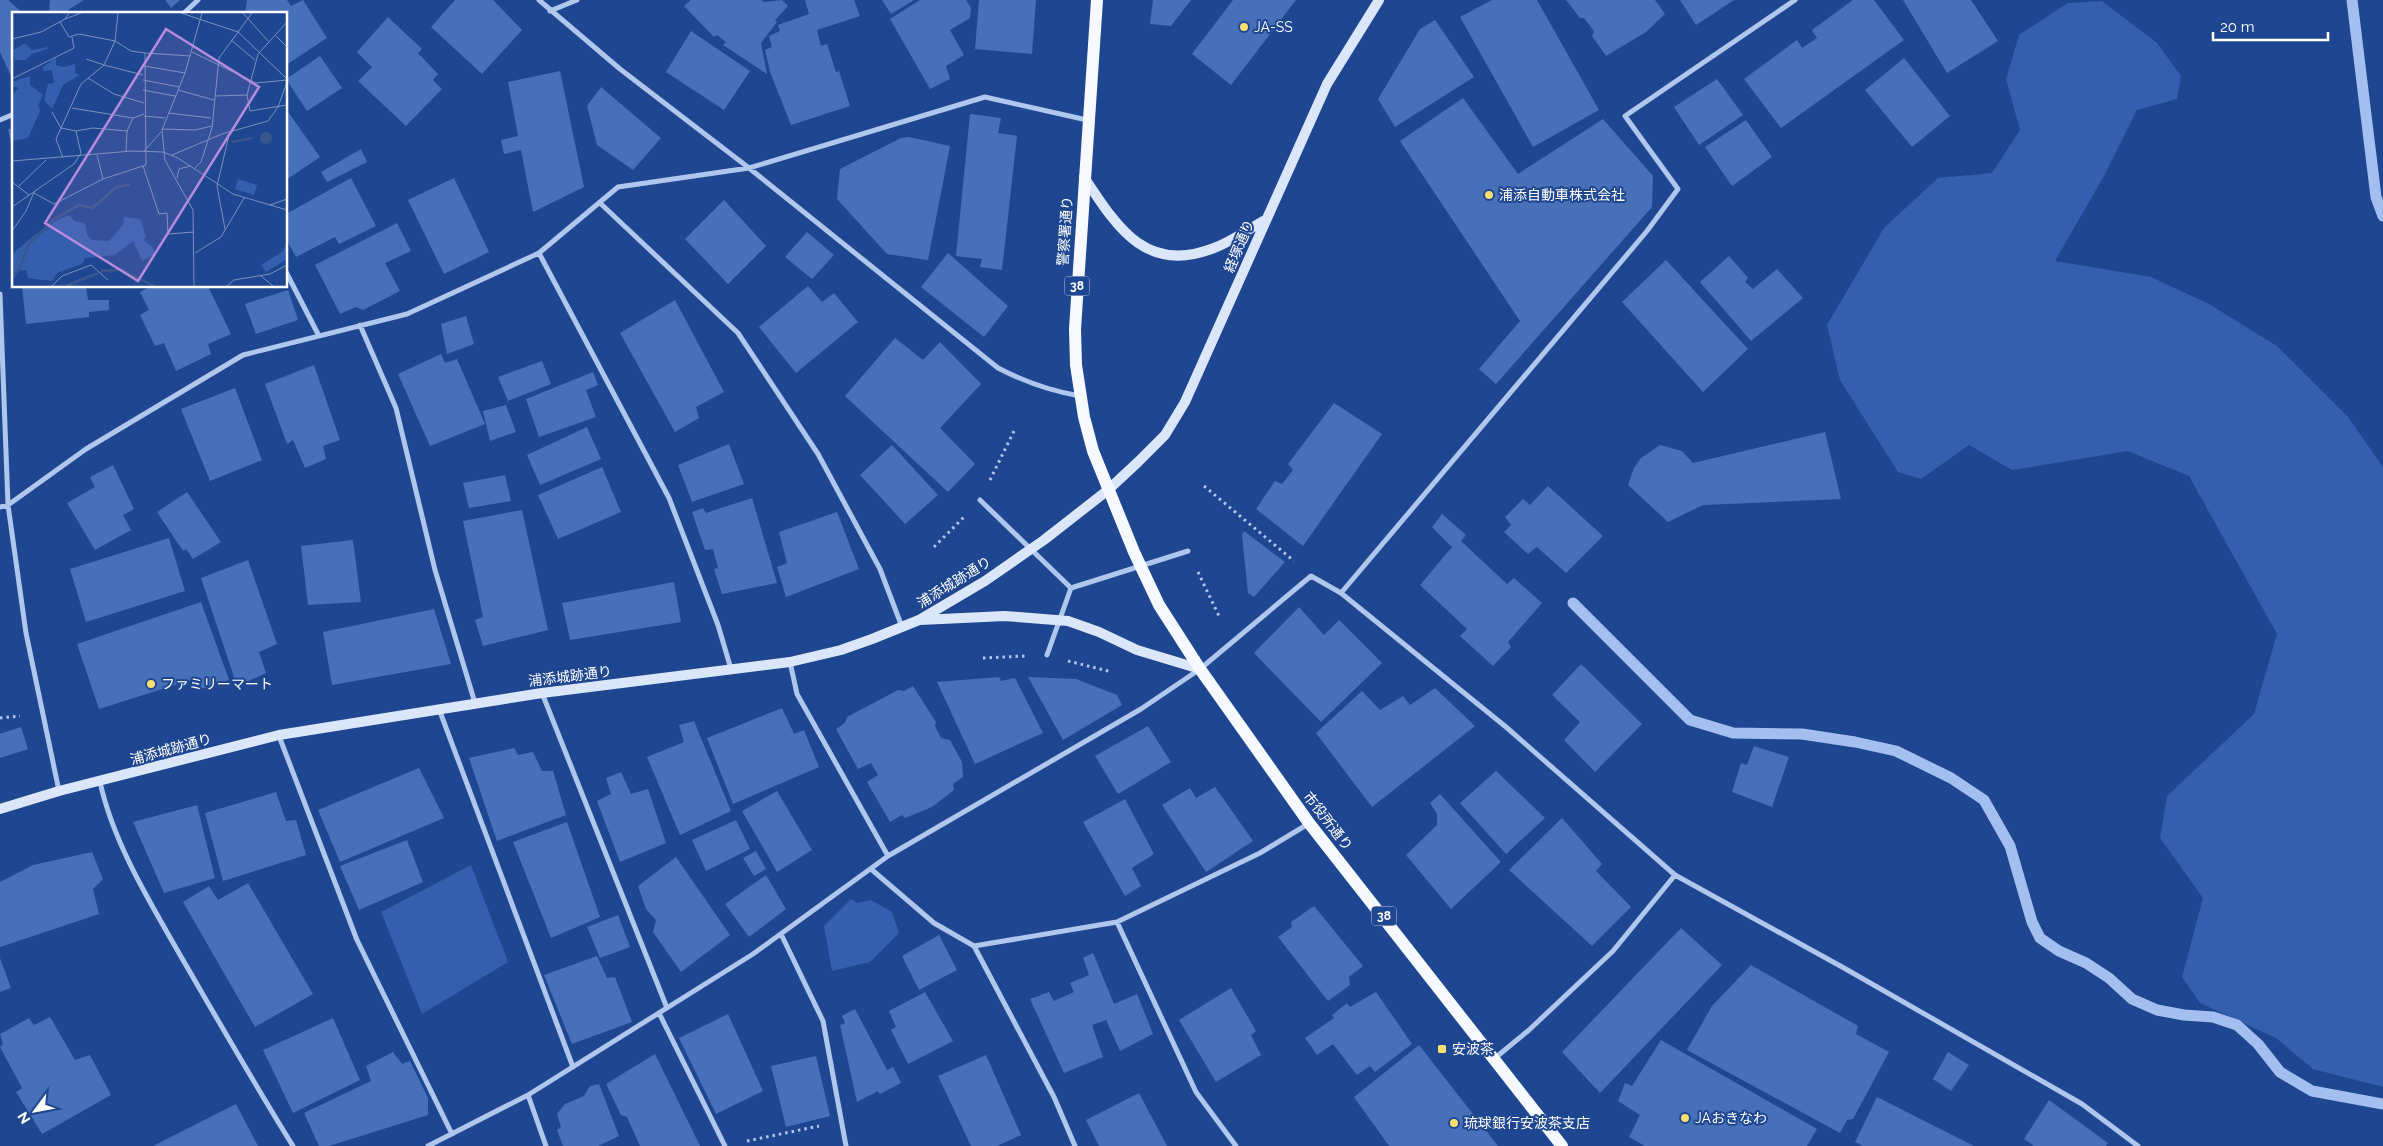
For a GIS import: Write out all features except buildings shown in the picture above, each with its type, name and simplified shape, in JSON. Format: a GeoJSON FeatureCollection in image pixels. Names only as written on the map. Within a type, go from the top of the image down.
{"type":"FeatureCollection","features":[{"type":"Feature","properties":{"kind":"main road","name":"警察署通り"},"geometry":{"type":"LineString","coordinates":[[1097,0],[1087,120],[1075,329],[1081,396],[1093,451],[1108,490]]}},
{"type":"Feature","properties":{"kind":"main road","name":"経塚通り"},"geometry":{"type":"LineString","coordinates":[[1108,490],[1158,442],[1180,411],[1227,311],[1265,220],[1327,84],[1379,0]]}},
{"type":"Feature","properties":{"kind":"main road"},"geometry":{"type":"LineString","coordinates":[[1084,176],[1113,221],[1127,236],[1144,248],[1168,256],[1192,255],[1215,248],[1265,220]]}},
{"type":"Feature","properties":{"kind":"main road","name":"浦添城跡通り"},"geometry":{"type":"LineString","coordinates":[[0,809],[59,791],[279,735],[542,692],[790,662],[841,650],[919,620],[985,581],[1044,540],[1108,490]]}},
{"type":"Feature","properties":{"kind":"main road","name":"市役所通り"},"geometry":{"type":"LineString","coordinates":[[1108,490],[1159,604],[1200,669],[1309,823],[1495,1058],[1562,1146]]}},
{"type":"Feature","properties":{"kind":"main road"},"geometry":{"type":"LineString","coordinates":[[919,620],[1005,616],[1068,621],[1099,632],[1137,650],[1200,669]]}},
{"type":"Feature","properties":{"kind":"street"},"geometry":{"type":"LineString","coordinates":[[185,12],[198,0]]}},
{"type":"Feature","properties":{"kind":"street"},"geometry":{"type":"LineString","coordinates":[[538,0],[620,69],[748,168],[998,368],[1026,382],[1053,391],[1081,396]]}},
{"type":"Feature","properties":{"kind":"street"},"geometry":{"type":"LineString","coordinates":[[550,11],[577,0]]}},
{"type":"Feature","properties":{"kind":"street"},"geometry":{"type":"LineString","coordinates":[[1340,593],[1647,231],[1678,189],[1625,116],[1795,0]]}},
{"type":"Feature","properties":{"kind":"street"},"geometry":{"type":"LineString","coordinates":[[0,507],[8,504],[86,449],[243,355],[407,314],[539,253],[618,187],[748,168],[985,97],[1087,120]]}},
{"type":"Feature","properties":{"kind":"street"},"geometry":{"type":"LineString","coordinates":[[0,120],[12,115]]}},
{"type":"Feature","properties":{"kind":"street"},"geometry":{"type":"LineString","coordinates":[[600,203],[738,333],[818,454],[880,569],[902,628]]}},
{"type":"Feature","properties":{"kind":"street"},"geometry":{"type":"LineString","coordinates":[[539,253],[669,498],[718,625],[731,670]]}},
{"type":"Feature","properties":{"kind":"street"},"geometry":{"type":"LineString","coordinates":[[288,276],[319,336]]}},
{"type":"Feature","properties":{"kind":"street"},"geometry":{"type":"LineString","coordinates":[[0,294],[8,504],[26,633],[59,791]]}},
{"type":"Feature","properties":{"kind":"street"},"geometry":{"type":"LineString","coordinates":[[360,325],[396,408],[435,570],[475,703]]}},
{"type":"Feature","properties":{"kind":"street"},"geometry":{"type":"LineString","coordinates":[[980,500],[1071,588]]}},
{"type":"Feature","properties":{"kind":"street"},"geometry":{"type":"LineString","coordinates":[[1071,588],[1188,551]]}},
{"type":"Feature","properties":{"kind":"street"},"geometry":{"type":"LineString","coordinates":[[428,1146],[528,1095],[753,954],[888,856],[1141,709],[1200,669],[1311,576],[1340,593],[1506,727],[1675,875],[1853,973],[2082,1104],[2138,1146]]}},
{"type":"Feature","properties":{"kind":"street"},"geometry":{"type":"LineString","coordinates":[[1047,655],[1071,588]]}},
{"type":"Feature","properties":{"kind":"street"},"geometry":{"type":"LineString","coordinates":[[790,662],[797,694],[888,856]]}},
{"type":"Feature","properties":{"kind":"street"},"geometry":{"type":"LineString","coordinates":[[542,692],[667,1008]]}},
{"type":"Feature","properties":{"kind":"street"},"geometry":{"type":"LineString","coordinates":[[438,708],[573,1067]]}},
{"type":"Feature","properties":{"kind":"street"},"geometry":{"type":"LineString","coordinates":[[279,735],[357,940],[452,1134]]}},
{"type":"Feature","properties":{"kind":"street"},"geometry":{"type":"LineString","coordinates":[[100,782],[107,812],[147,898],[249,1075],[293,1146]]}},
{"type":"Feature","properties":{"kind":"street"},"geometry":{"type":"LineString","coordinates":[[974,946],[1117,922],[1260,853],[1309,823]]}},
{"type":"Feature","properties":{"kind":"street"},"geometry":{"type":"LineString","coordinates":[[870,869],[934,923],[974,946],[1054,1097],[1075,1146]]}},
{"type":"Feature","properties":{"kind":"street"},"geometry":{"type":"LineString","coordinates":[[1495,1058],[1529,1030],[1613,951],[1675,875]]}},
{"type":"Feature","properties":{"kind":"street"},"geometry":{"type":"LineString","coordinates":[[1117,922],[1196,1092],[1236,1146]]}},
{"type":"Feature","properties":{"kind":"street"},"geometry":{"type":"LineString","coordinates":[[781,934],[823,1022],[846,1146]]}},
{"type":"Feature","properties":{"kind":"street"},"geometry":{"type":"LineString","coordinates":[[659,1013],[725,1146]]}},
{"type":"Feature","properties":{"kind":"street"},"geometry":{"type":"LineString","coordinates":[[528,1095],[546,1146]]}},
{"type":"Feature","properties":{"kind":"path"},"geometry":{"type":"LineString","coordinates":[[934,547],[980,500],[1014,431]]}},
{"type":"Feature","properties":{"kind":"path"},"geometry":{"type":"LineString","coordinates":[[1204,486],[1311,576]]}},
{"type":"Feature","properties":{"kind":"path"},"geometry":{"type":"LineString","coordinates":[[1188,551],[1219,616]]}},
{"type":"Feature","properties":{"kind":"path"},"geometry":{"type":"LineString","coordinates":[[983,658],[1047,655],[1112,672]]}},
{"type":"Feature","properties":{"kind":"path"},"geometry":{"type":"LineString","coordinates":[[745,1142],[842,1121]]}},
{"type":"Feature","properties":{"kind":"shaded area"},"geometry":{"type":"Polygon","coordinates":[[[2102,1],[2157,43],[2181,76],[2177,99],[2137,110],[2104,176],[2055,261],[2151,277],[2209,304],[2277,346],[2348,417],[2383,467],[2383,1087],[2313,1069],[2276,1038],[2200,1003],[2182,977],[2203,898],[2160,838],[2167,796],[2254,714],[2277,634],[2189,476],[2128,451],[2012,470],[1969,445],[1921,479],[1898,472],[1840,380],[1827,325],[1884,228],[1938,178],[1992,173],[2020,130],[2006,79],[2019,35],[2068,3],[2102,1]]]}},
{"type":"Feature","properties":{"kind":"shaded area"},"geometry":{"type":"Polygon","coordinates":[[[471,865],[508,962],[422,1014],[381,912],[471,865]]]}},
{"type":"Feature","properties":{"kind":"shaded area"},"geometry":{"type":"Polygon","coordinates":[[[851,899],[857,903],[871,900],[892,912],[899,933],[870,962],[832,971],[824,926],[851,899]]]}},
{"type":"Feature","properties":{"kind":"waterway"},"geometry":{"type":"LineString","coordinates":[[2352,0],[2376,197],[2383,216]]}},
{"type":"Feature","properties":{"kind":"waterway"},"geometry":{"type":"LineString","coordinates":[[1573,603],[1690,720],[1733,733],[1802,734],[1855,742],[1896,751],[1951,778],[1984,800],[2010,846],[2032,922],[2040,938],[2059,951],[2086,963],[2109,978],[2132,999],[2157,1010],[2184,1015],[2213,1017],[2237,1025],[2258,1044],[2280,1072],[2312,1091],[2383,1104]]}},
{"type":"Feature","properties":{"kind":"place","name":"JA-SS"},"geometry":{"type":"Point","coordinates":[1244,27]}},
{"type":"Feature","properties":{"kind":"place","name":"浦添自動車株式会社"},"geometry":{"type":"Point","coordinates":[1489,195]}},
{"type":"Feature","properties":{"kind":"place","name":"ファミリーマート"},"geometry":{"type":"Point","coordinates":[151,684]}},
{"type":"Feature","properties":{"kind":"place","name":"安波茶"},"geometry":{"type":"Point","coordinates":[1442,1049]}},
{"type":"Feature","properties":{"kind":"place","name":"JAおきなわ"},"geometry":{"type":"Point","coordinates":[1685,1118]}},
{"type":"Feature","properties":{"kind":"place","name":"琉球銀行安波茶支店"},"geometry":{"type":"Point","coordinates":[1454,1123]}}]}
